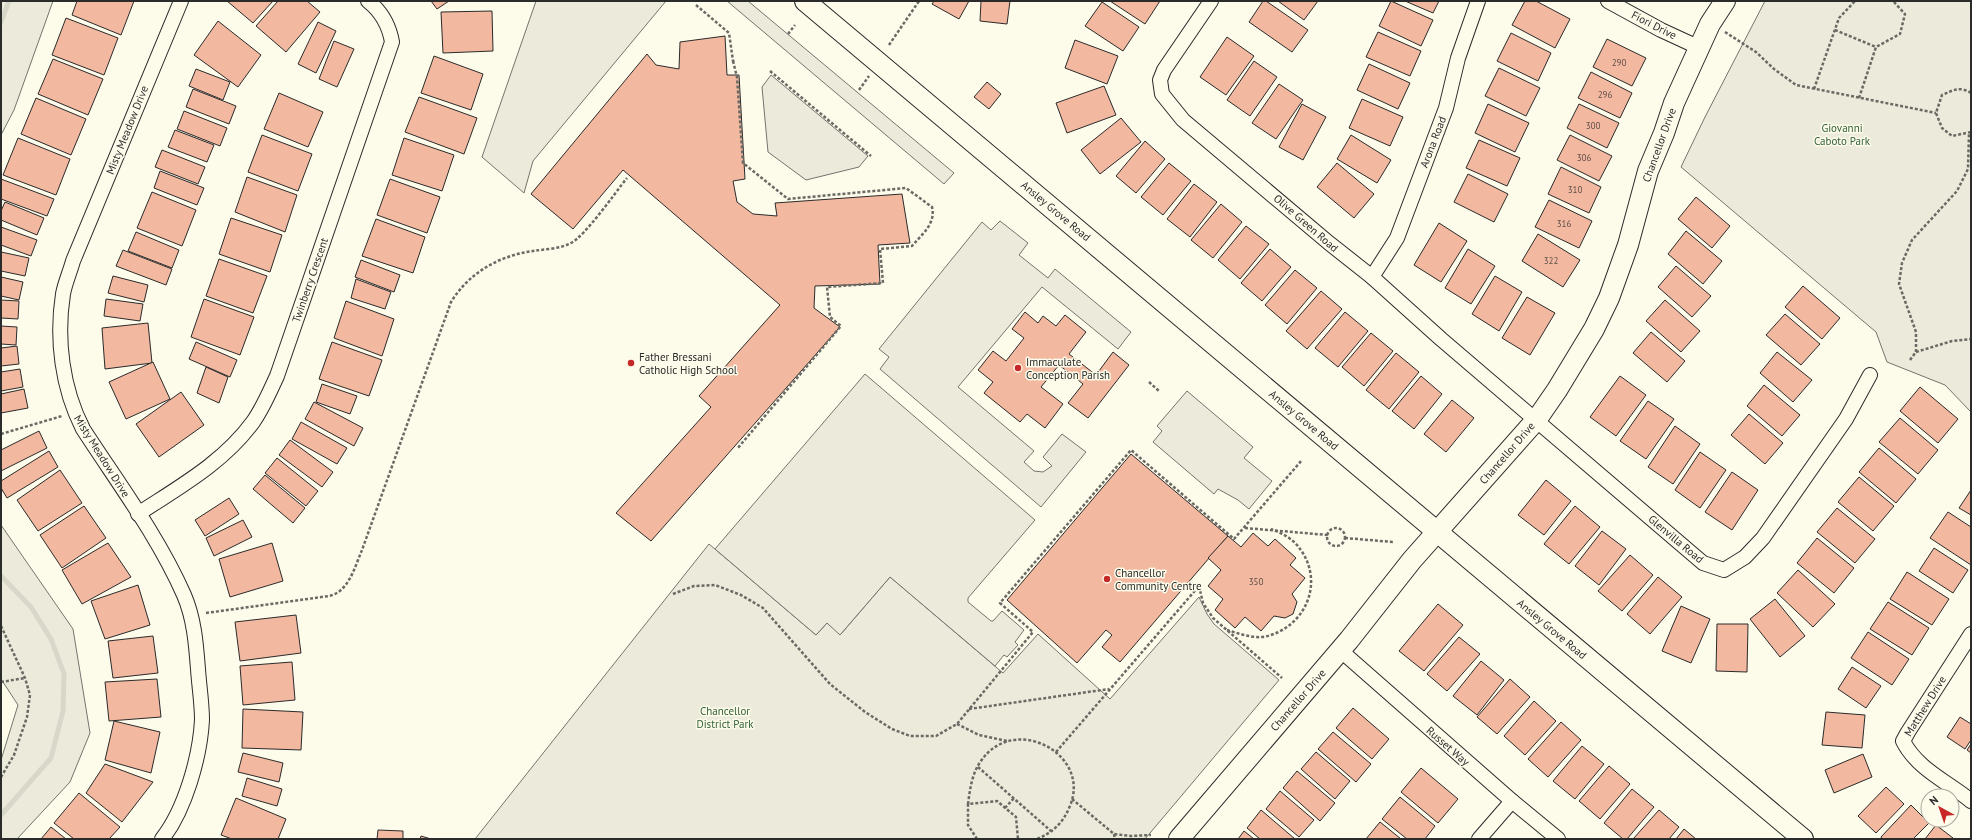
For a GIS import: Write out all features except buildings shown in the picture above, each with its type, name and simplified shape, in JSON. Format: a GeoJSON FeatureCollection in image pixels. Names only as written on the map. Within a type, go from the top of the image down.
{"type":"FeatureCollection","features":[{"type":"Feature","properties":{"kind":"street","name":"Misty Meadow Drive"},"geometry":{"type":"LineString","coordinates":[[162,839],[170,830],[187,794],[202,720],[196,644],[191,615],[167,559],[83,429],[75,412],[64,374],[61,332],[63,293],[73,261],[181,1]]}},
{"type":"Feature","properties":{"kind":"street","name":"Twinberry Crescent"},"geometry":{"type":"LineString","coordinates":[[138,514],[201,473],[239,440],[256,416],[277,376],[392,42],[389,26],[377,8],[368,1]]}},
{"type":"Feature","properties":{"kind":"street","name":"Ansley Grove Road"},"geometry":{"type":"LineString","coordinates":[[805,1],[1803,839]]}},
{"type":"Feature","properties":{"kind":"street","name":"Olive Green Road"},"geometry":{"type":"LineString","coordinates":[[1211,1],[1164,70],[1160,80],[1162,94],[1183,120],[1329,243],[1372,277],[1441,339],[1537,419]]}},
{"type":"Feature","properties":{"kind":"street","name":"Arona Road"},"geometry":{"type":"LineString","coordinates":[[1372,277],[1397,238],[1446,108],[1458,58],[1478,1]]}},
{"type":"Feature","properties":{"kind":"street","name":"Fiori Drive"},"geometry":{"type":"LineString","coordinates":[[1608,1],[1661,30],[1700,48]]}},
{"type":"Feature","properties":{"kind":"street","name":"Chancellor Drive"},"geometry":{"type":"LineString","coordinates":[[1179,839],[1340,650],[1412,560],[1537,419],[1577,358],[1609,298],[1628,245],[1648,170],[1686,75],[1710,24],[1725,1]]}},
{"type":"Feature","properties":{"kind":"street","name":"Glenvilla Road"},"geometry":{"type":"LineString","coordinates":[[1537,419],[1703,563],[1724,570],[1744,557],[1764,538],[1846,419],[1870,375]]}},
{"type":"Feature","properties":{"kind":"street","name":"Matthew Drive"},"geometry":{"type":"LineString","coordinates":[[1971,634],[1903,741],[1909,752],[1924,767],[1971,801]]}},
{"type":"Feature","properties":{"kind":"street","name":"Russet Way"},"geometry":{"type":"LineString","coordinates":[[1340,650],[1512,801],[1558,839]]}},
{"type":"Feature","properties":{"kind":"street"},"geometry":{"type":"LineString","coordinates":[[1479,839],[1512,801]]}},
{"type":"Feature","properties":{"kind":"path"},"geometry":{"type":"LineString","coordinates":[[889,44],[919,1]]}},
{"type":"Feature","properties":{"kind":"path"},"geometry":{"type":"LineString","coordinates":[[1814,89],[1838,18],[1855,1]]}},
{"type":"Feature","properties":{"kind":"path"},"geometry":{"type":"LineString","coordinates":[[1858,98],[1876,47],[1900,34],[1905,14],[1893,1]]}},
{"type":"Feature","properties":{"kind":"path"},"geometry":{"type":"LineString","coordinates":[[696,5],[729,33],[737,78],[743,163],[788,199],[906,188],[932,207],[934,215],[931,224],[912,246],[880,249],[883,283],[827,287],[830,317],[841,326],[737,449]]}},
{"type":"Feature","properties":{"kind":"path"},"geometry":{"type":"LineString","coordinates":[[1710,24],[1737,38],[1796,86],[1936,113]]}},
{"type":"Feature","properties":{"kind":"path"},"geometry":{"type":"LineString","coordinates":[[788,34],[795,26]]}},
{"type":"Feature","properties":{"kind":"path"},"geometry":{"type":"LineString","coordinates":[[1834,30],[1876,47]]}},
{"type":"Feature","properties":{"kind":"path"},"geometry":{"type":"LineString","coordinates":[[770,71],[871,156]]}},
{"type":"Feature","properties":{"kind":"path"},"geometry":{"type":"LineString","coordinates":[[859,90],[869,76]]}},
{"type":"Feature","properties":{"kind":"path"},"geometry":{"type":"LineString","coordinates":[[1916,352],[1916,332],[1899,284],[1902,263],[1912,240],[1957,191],[1968,169],[1970,133],[1952,136],[1942,128],[1936,113],[1942,95],[1955,89],[1965,89],[1971,93]]}},
{"type":"Feature","properties":{"kind":"path"},"geometry":{"type":"LineString","coordinates":[[191,615],[329,596],[342,590],[348,581],[362,550],[451,302],[455,295],[474,275],[502,258],[515,254],[558,247],[573,242],[627,178]]}},
{"type":"Feature","properties":{"kind":"path"},"geometry":{"type":"LineString","coordinates":[[1910,360],[1916,352],[1952,341],[1971,339]]}},
{"type":"Feature","properties":{"kind":"path"},"geometry":{"type":"LineString","coordinates":[[1149,382],[1159,391]]}},
{"type":"Feature","properties":{"kind":"path"},"geometry":{"type":"LineString","coordinates":[[1,434],[75,412]]}},
{"type":"Feature","properties":{"kind":"path"},"geometry":{"type":"LineString","coordinates":[[673,594],[694,586],[715,586],[741,595],[764,608],[830,684],[865,712],[892,729],[910,736],[936,736],[957,724],[1033,632],[1000,603],[1131,450],[1234,539],[1302,460]]}},
{"type":"Feature","properties":{"kind":"path"},"geometry":{"type":"LineString","coordinates":[[1245,528],[1328,535]]}},
{"type":"Feature","properties":{"kind":"path"},"geometry":{"type":"LineString","coordinates":[[1338,528],[1343,531],[1344,538],[1342,543],[1336,545],[1329,542],[1328,535],[1331,530],[1338,528]]}},
{"type":"Feature","properties":{"kind":"path"},"geometry":{"type":"LineString","coordinates":[[1226,630],[1244,635],[1262,637],[1281,631],[1297,620],[1307,605],[1311,589],[1310,571],[1304,556],[1296,545],[1285,536],[1271,529]]}},
{"type":"Feature","properties":{"kind":"path"},"geometry":{"type":"LineString","coordinates":[[1344,538],[1393,542]]}},
{"type":"Feature","properties":{"kind":"path"},"geometry":{"type":"LineString","coordinates":[[1056,752],[1199,586],[1203,603],[1213,618],[1282,678]]}},
{"type":"Feature","properties":{"kind":"path"},"geometry":{"type":"LineString","coordinates":[[1,626],[26,678],[30,695],[26,717],[14,755],[1,777]]}},
{"type":"Feature","properties":{"kind":"path"},"geometry":{"type":"LineString","coordinates":[[1,682],[26,678]]}},
{"type":"Feature","properties":{"kind":"path"},"geometry":{"type":"LineString","coordinates":[[969,709],[1109,689]]}},
{"type":"Feature","properties":{"kind":"path"},"geometry":{"type":"LineString","coordinates":[[957,724],[979,735],[1008,741]]}},
{"type":"Feature","properties":{"kind":"path"},"geometry":{"type":"LineString","coordinates":[[977,839],[968,825],[968,804],[972,780],[978,767],[987,754],[998,745],[1008,741],[1017,740],[1039,742],[1056,752],[1066,763],[1072,781],[1072,799],[1066,815],[1051,831],[1037,839]]}},
{"type":"Feature","properties":{"kind":"path"},"geometry":{"type":"LineString","coordinates":[[978,767],[1051,831]]}},
{"type":"Feature","properties":{"kind":"path"},"geometry":{"type":"LineString","coordinates":[[1005,808],[1014,798]]}},
{"type":"Feature","properties":{"kind":"path"},"geometry":{"type":"LineString","coordinates":[[1072,799],[1114,834],[1131,836],[1151,835]]}},
{"type":"Feature","properties":{"kind":"path"},"geometry":{"type":"LineString","coordinates":[[968,804],[997,801],[1016,817],[1018,839]]}},
{"type":"Feature","properties":{"kind":"path"},"geometry":{"type":"LineString","coordinates":[[1114,834],[1115,839]]}},
{"type":"Feature","properties":{"kind":"green space"},"geometry":{"type":"Polygon","coordinates":[[[1,1],[53,1],[14,110],[1,135],[1,1]]]}},
{"type":"Feature","properties":{"kind":"green space","name":"Giovanni Caboto Park"},"geometry":{"type":"Polygon","coordinates":[[[1765,1],[1971,1],[1971,412],[1945,385],[1887,362],[1876,332],[1681,167],[1765,1]]]}},
{"type":"Feature","properties":{"kind":"green space"},"geometry":{"type":"Polygon","coordinates":[[[1,525],[73,629],[90,733],[70,782],[17,839],[1,839],[1,760],[18,705],[1,679],[1,525]]]}},
{"type":"Feature","properties":{"kind":"green space","name":"Chancellor District Park"},"geometry":{"type":"Polygon","coordinates":[[[709,544],[816,635],[827,623],[841,634],[890,577],[1003,673],[1038,634],[1110,699],[1199,597],[1207,614],[1214,624],[1279,680],[1145,839],[475,839],[709,544]]]}},
{"type":"Feature","properties":{"kind":"shaded area"},"geometry":{"type":"Polygon","coordinates":[[[536,1],[666,1],[533,161],[524,193],[482,157],[536,1]]]}},
{"type":"Feature","properties":{"kind":"shaded area"},"geometry":{"type":"Polygon","coordinates":[[[727,1],[748,1],[954,173],[944,184],[727,1]]]}},
{"type":"Feature","properties":{"kind":"shaded area"},"geometry":{"type":"Polygon","coordinates":[[[771,75],[868,156],[859,167],[806,180],[768,152],[762,87],[771,75]]]}},
{"type":"Feature","properties":{"kind":"shaded area"},"geometry":{"type":"Polygon","coordinates":[[[1000,221],[1028,243],[1019,255],[1048,278],[1055,269],[1131,332],[1118,349],[1042,287],[958,387],[1034,451],[1024,462],[1034,471],[1043,472],[1052,466],[1043,457],[1062,434],[1086,452],[1041,507],[880,369],[889,357],[879,349],[982,222],[991,230],[1000,221]]]}},
{"type":"Feature","properties":{"kind":"shaded area"},"geometry":{"type":"Polygon","coordinates":[[[865,374],[1035,520],[968,598],[968,602],[991,621],[993,621],[1002,611],[1024,630],[1015,642],[1018,645],[1007,657],[1004,655],[995,666],[890,577],[840,635],[827,623],[816,635],[715,549],[865,374]]]}},
{"type":"Feature","properties":{"kind":"shaded area"},"geometry":{"type":"Polygon","coordinates":[[[1187,391],[1253,447],[1244,458],[1272,481],[1249,509],[1238,500],[1218,489],[1214,494],[1153,442],[1162,431],[1157,426],[1187,391]]]}},
{"type":"Feature","properties":{"kind":"waterway"},"geometry":{"type":"LineString","coordinates":[[1,22],[9,1]]}},
{"type":"Feature","properties":{"kind":"waterway"},"geometry":{"type":"LineString","coordinates":[[1,576],[31,607],[51,639],[64,674],[63,711],[51,758],[1,815]]}},
{"type":"Feature","properties":{"kind":"place","name":"Father Bressani Catholic High School"},"geometry":{"type":"Point","coordinates":[631,363]}},
{"type":"Feature","properties":{"kind":"place","name":"Immaculate Conception Parish"},"geometry":{"type":"Point","coordinates":[1018,368]}},
{"type":"Feature","properties":{"kind":"place","name":"Chancellor Community Centre"},"geometry":{"type":"Point","coordinates":[1107,579]}}]}
